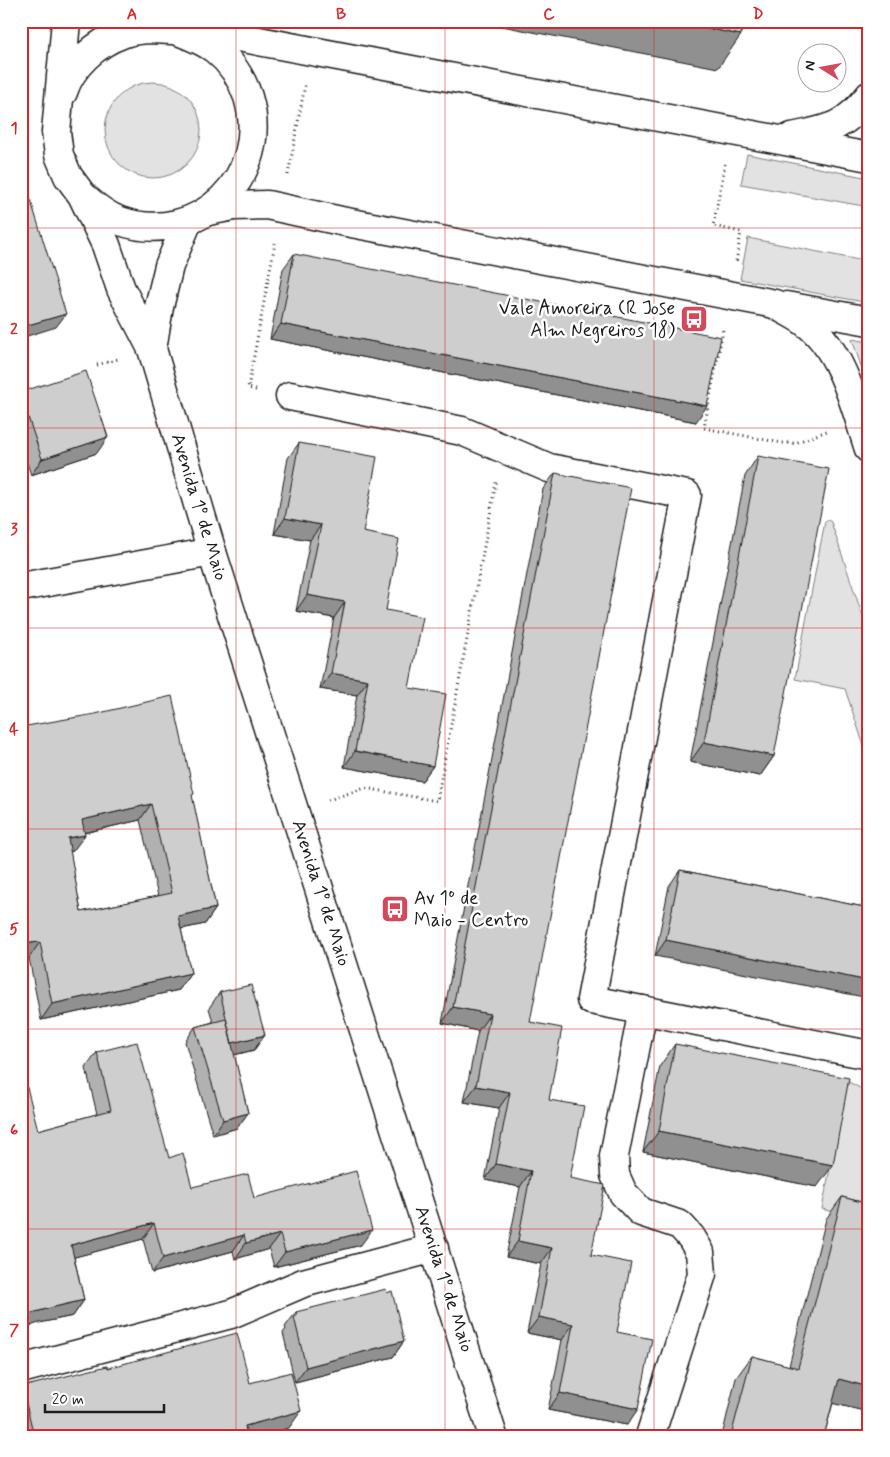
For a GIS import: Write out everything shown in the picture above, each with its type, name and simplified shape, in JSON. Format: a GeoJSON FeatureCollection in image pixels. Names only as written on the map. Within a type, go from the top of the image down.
{"type":"FeatureCollection","features":[{"type":"Feature","properties":{"kind":"street","name":"Avenida 1º de Maio"},"geometry":{"type":"LineString","coordinates":[[66,21],[57,109],[56,132],[59,155],[68,176],[82,195],[106,245],[121,289],[152,349],[212,552],[493,1436]]}},
{"type":"Feature","properties":{"kind":"street","name":"Avenida 1º de Maio"},"geometry":{"type":"LineString","coordinates":[[57,109],[65,84],[80,63],[99,46],[122,34],[147,29],[174,30],[216,50],[232,66],[244,86],[251,109],[253,132],[249,155],[240,177],[226,196],[198,216],[165,226],[142,226],[119,220],[99,210],[82,195]]}},
{"type":"Feature","properties":{"kind":"street"},"geometry":{"type":"LineString","coordinates":[[174,30],[238,37],[869,157]]}},
{"type":"Feature","properties":{"kind":"street"},"geometry":{"type":"LineString","coordinates":[[781,139],[830,129],[855,113],[869,96]]}},
{"type":"Feature","properties":{"kind":"street"},"geometry":{"type":"LineString","coordinates":[[198,216],[234,206],[267,205],[341,221],[869,322]]}},
{"type":"Feature","properties":{"kind":"street","name":"Avenida 1º de Maio"},"geometry":{"type":"LineString","coordinates":[[152,349],[169,266],[198,216]]}},
{"type":"Feature","properties":{"kind":"street"},"geometry":{"type":"LineString","coordinates":[[774,304],[806,323],[828,346],[848,385],[869,449]]}},
{"type":"Feature","properties":{"kind":"street"},"geometry":{"type":"LineString","coordinates":[[290,396],[462,431],[549,468],[687,495],[592,1000],[869,1055]]}},
{"type":"Feature","properties":{"kind":"street"},"geometry":{"type":"LineString","coordinates":[[21,587],[212,552]]}},
{"type":"Feature","properties":{"kind":"street"},"geometry":{"type":"LineString","coordinates":[[643,1010],[614,1156],[615,1175],[623,1193],[641,1212],[680,1226],[691,1237],[700,1252],[702,1274],[650,1436]]}},
{"type":"Feature","properties":{"kind":"street"},"geometry":{"type":"LineString","coordinates":[[21,1368],[231,1314],[303,1283],[434,1248]]}},
{"type":"Feature","properties":{"kind":"path"},"geometry":{"type":"LineString","coordinates":[[294,810],[365,788],[438,801],[502,448]]}},
{"type":"Feature","properties":{"kind":"shaded area"},"geometry":{"type":"Polygon","coordinates":[[[153,82],[171,85],[187,96],[198,112],[201,130],[198,148],[187,164],[171,175],[153,178],[135,175],[119,164],[108,148],[105,130],[108,112],[119,96],[135,85],[153,82]]]}},
{"type":"Feature","properties":{"kind":"shaded area"},"geometry":{"type":"Polygon","coordinates":[[[747,154],[869,178],[869,207],[741,184],[747,154]]]}},
{"type":"Feature","properties":{"kind":"shaded area"},"geometry":{"type":"Polygon","coordinates":[[[748,238],[869,262],[869,303],[740,279],[748,238]]]}},
{"type":"Feature","properties":{"kind":"shaded area"},"geometry":{"type":"Polygon","coordinates":[[[852,339],[869,342],[869,390],[852,339]]]}},
{"type":"Feature","properties":{"kind":"shaded area"},"geometry":{"type":"Polygon","coordinates":[[[825,521],[831,522],[869,635],[869,761],[845,689],[795,679],[825,521]]]}},
{"type":"Feature","properties":{"kind":"shaded area"},"geometry":{"type":"Polygon","coordinates":[[[847,1081],[869,1093],[869,1222],[822,1209],[847,1081]]]}},
{"type":"Feature","properties":{"kind":"building"},"geometry":{"type":"Polygon","coordinates":[[[671,21],[744,21],[741,35],[671,21]]]}},
{"type":"Feature","properties":{"kind":"building"},"geometry":{"type":"Polygon","coordinates":[[[21,169],[66,314],[21,327],[21,169]]]}},
{"type":"Feature","properties":{"kind":"building"},"geometry":{"type":"Polygon","coordinates":[[[294,254],[721,337],[707,406],[281,324],[294,254]]]}},
{"type":"Feature","properties":{"kind":"building"},"geometry":{"type":"Polygon","coordinates":[[[86,371],[108,437],[42,459],[21,392],[86,371]]]}},
{"type":"Feature","properties":{"kind":"building"},"geometry":{"type":"Polygon","coordinates":[[[299,443],[377,457],[363,532],[399,539],[386,610],[423,617],[409,688],[446,694],[433,766],[355,751],[368,680],[331,673],[345,602],[307,595],[321,525],[285,518],[299,443]]]}},
{"type":"Feature","properties":{"kind":"building"},"geometry":{"type":"Polygon","coordinates":[[[758,456],[829,469],[774,756],[704,742],[758,456]]]}},
{"type":"Feature","properties":{"kind":"building"},"geometry":{"type":"Polygon","coordinates":[[[555,473],[631,488],[530,1022],[562,1028],[549,1100],[584,1106],[570,1178],[605,1185],[591,1255],[631,1263],[617,1332],[652,1339],[638,1409],[560,1393],[573,1324],[539,1317],[552,1248],[518,1241],[531,1171],[496,1164],[510,1092],[476,1086],[490,1014],[453,1007],[555,473]]]}},
{"type":"Feature","properties":{"kind":"building"},"geometry":{"type":"Polygon","coordinates":[[[172,696],[194,794],[192,795],[216,908],[178,916],[191,973],[52,1004],[40,942],[21,944],[21,727],[95,714],[172,696]],[[151,804],[82,820],[85,835],[68,838],[81,912],[172,893],[151,804]]]}},
{"type":"Feature","properties":{"kind":"building"},"geometry":{"type":"Polygon","coordinates":[[[680,870],[869,908],[869,981],[666,940],[680,870]]]}},
{"type":"Feature","properties":{"kind":"building"},"geometry":{"type":"Polygon","coordinates":[[[251,985],[265,1035],[232,1043],[220,992],[251,985]]]}},
{"type":"Feature","properties":{"kind":"building"},"geometry":{"type":"Polygon","coordinates":[[[226,1019],[248,1113],[223,1120],[195,1027],[226,1019]]]}},
{"type":"Feature","properties":{"kind":"building"},"geometry":{"type":"Polygon","coordinates":[[[137,1042],[169,1158],[183,1153],[192,1187],[248,1174],[254,1198],[356,1171],[372,1230],[285,1252],[280,1234],[246,1243],[244,1235],[163,1258],[154,1223],[71,1245],[84,1300],[21,1316],[21,1073],[23,1072],[38,1130],[111,1110],[97,1052],[137,1042]]]}},
{"type":"Feature","properties":{"kind":"building"},"geometry":{"type":"Polygon","coordinates":[[[675,1044],[849,1078],[833,1165],[659,1131],[675,1044]]]}},
{"type":"Feature","properties":{"kind":"building"},"geometry":{"type":"Polygon","coordinates":[[[842,1197],[869,1204],[869,1387],[839,1379],[824,1436],[731,1436],[752,1356],[798,1368],[842,1197]]]}},
{"type":"Feature","properties":{"kind":"building"},"geometry":{"type":"Polygon","coordinates":[[[386,1289],[387,1293],[392,1291],[404,1341],[306,1367],[294,1317],[297,1316],[296,1312],[386,1289]]]}},
{"type":"Feature","properties":{"kind":"building"},"geometry":{"type":"Polygon","coordinates":[[[237,1333],[250,1383],[291,1372],[301,1411],[245,1426],[247,1436],[34,1436],[22,1387],[107,1366],[108,1368],[237,1333]]]}},
{"type":"Feature","properties":{"kind":"place","name":"Vale Amoreira (R Jose Alm Negreiros 18)"},"geometry":{"type":"Point","coordinates":[694,319]}},
{"type":"Feature","properties":{"kind":"place","name":"Av 1º de Maio - Centro"},"geometry":{"type":"Point","coordinates":[395,909]}}]}
